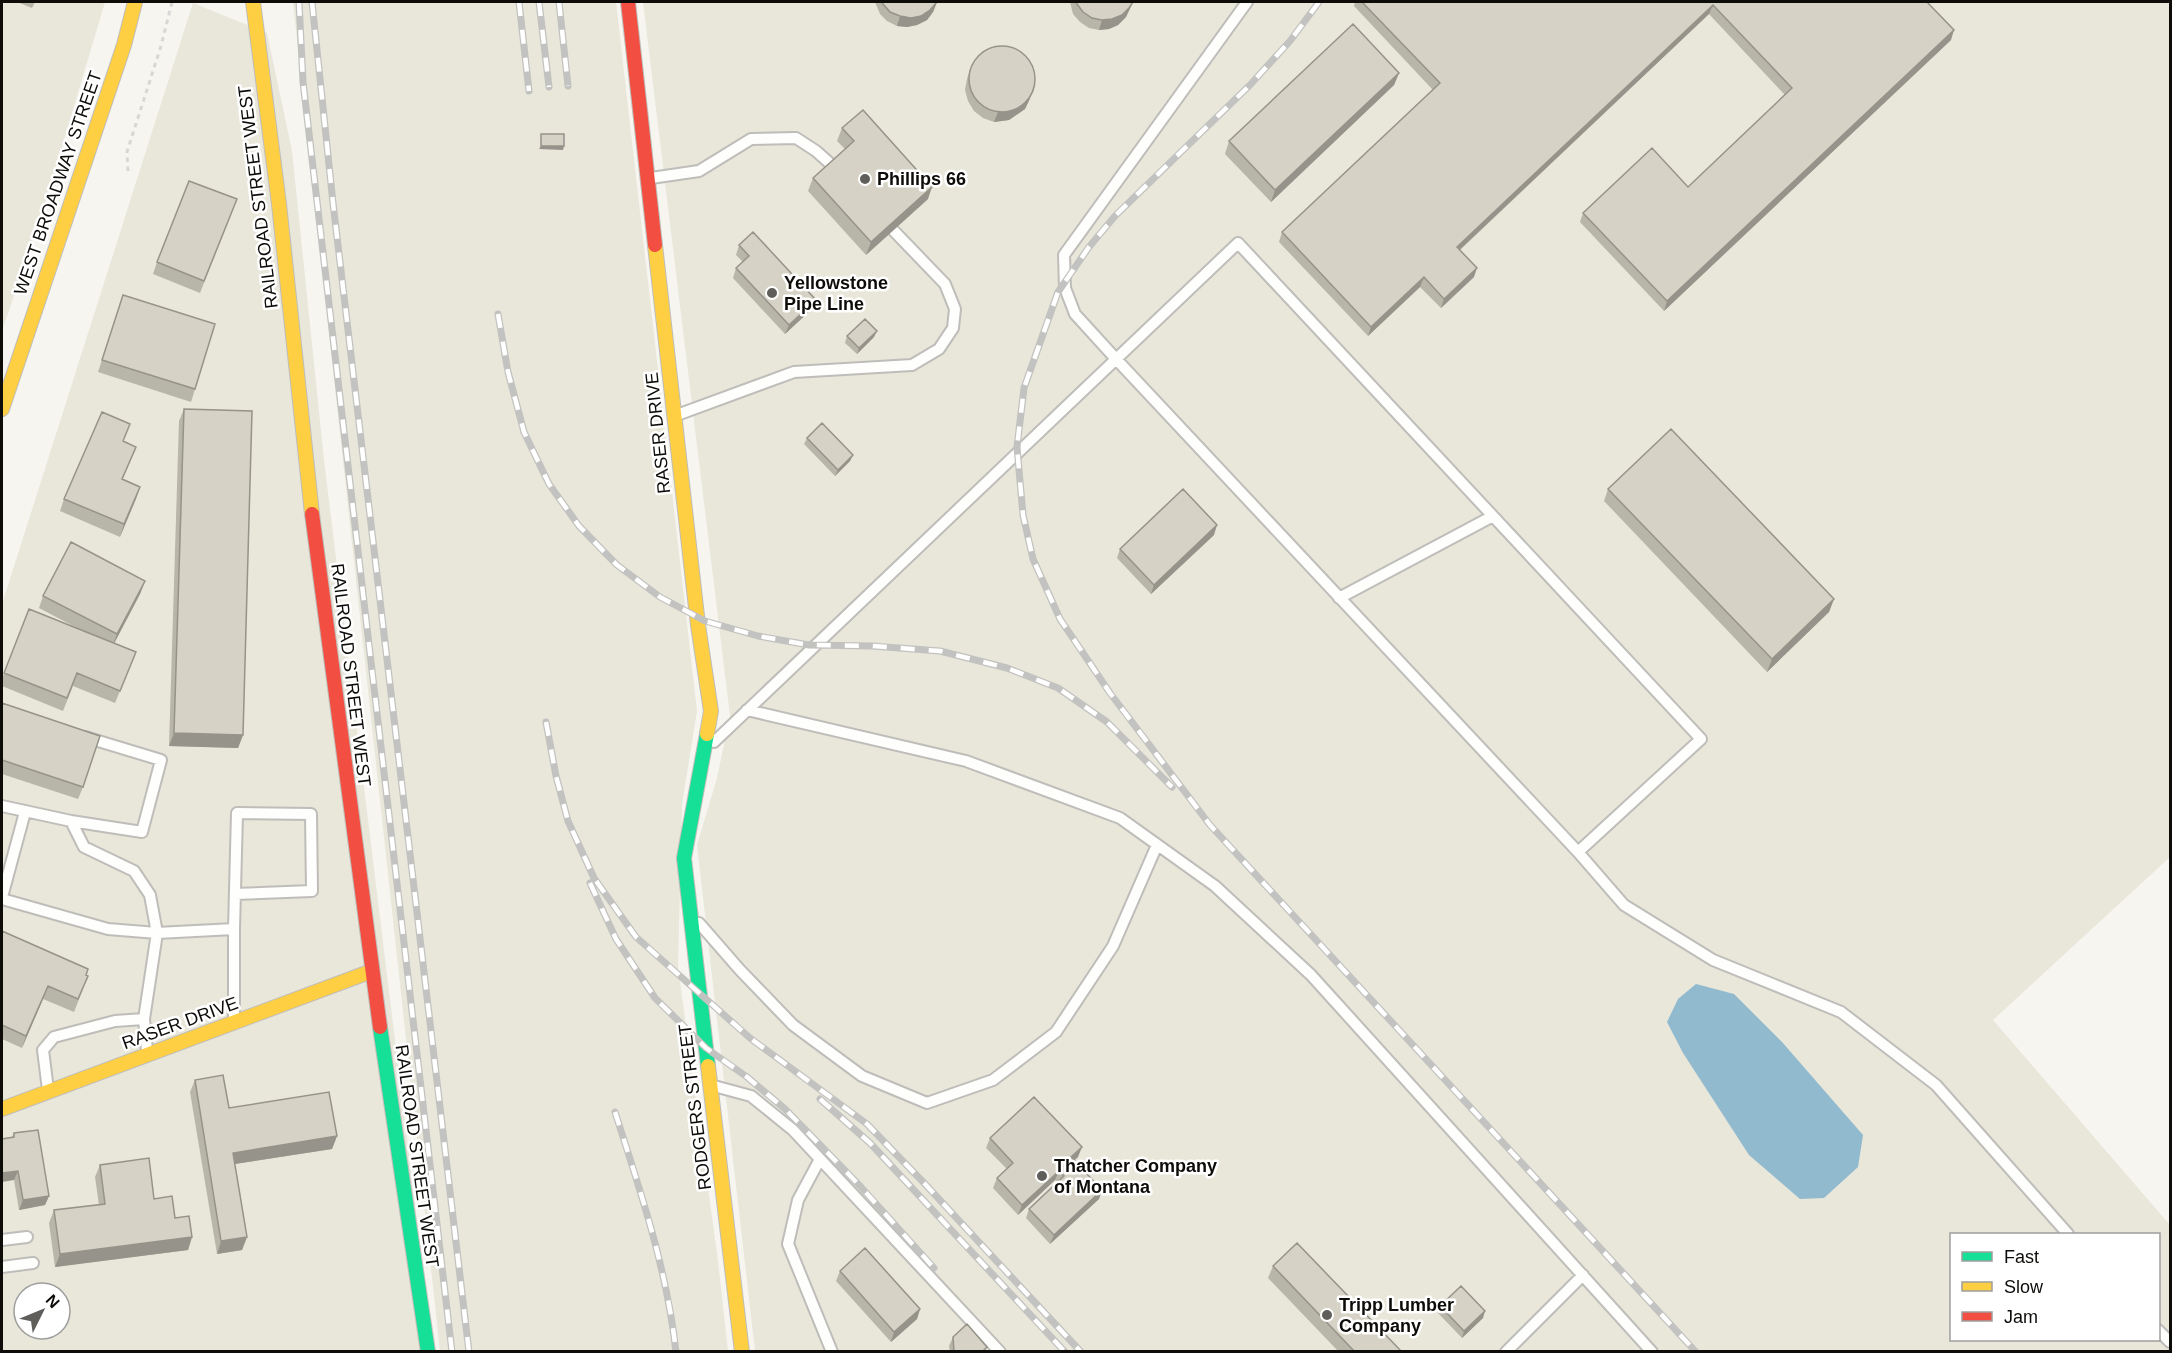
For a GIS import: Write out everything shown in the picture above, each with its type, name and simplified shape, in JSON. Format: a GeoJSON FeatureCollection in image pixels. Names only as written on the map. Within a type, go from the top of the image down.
{"type":"FeatureCollection","features":[{"type":"Feature","properties":{"kind":"street","name":"WEST BROADWAY STREET"},"geometry":{"type":"LineString","coordinates":[[2,409],[124,45],[135,2]]}},
{"type":"Feature","properties":{"kind":"street","name":"RAILROAD STREET WEST"},"geometry":{"type":"LineString","coordinates":[[253,2],[279,204],[307,475],[372,971],[428,1352]]}},
{"type":"Feature","properties":{"kind":"street","name":"RASER DRIVE"},"geometry":{"type":"LineString","coordinates":[[628,2],[698,625],[711,711],[684,858]]}},
{"type":"Feature","properties":{"kind":"street","name":"RODGERS STREET"},"geometry":{"type":"LineString","coordinates":[[684,858],[742,1352]]}},
{"type":"Feature","properties":{"kind":"street","name":"RASER DRIVE"},"geometry":{"type":"LineString","coordinates":[[2,1109],[372,971]]}},
{"type":"Feature","properties":{"kind":"lane"},"geometry":{"type":"LineString","coordinates":[[1247,2],[1064,255],[1065,288],[1075,314],[1578,852],[1624,905],[1713,960],[1841,1012],[1936,1086],[2067,1233]]}},
{"type":"Feature","properties":{"kind":"lane"},"geometry":{"type":"LineString","coordinates":[[648,178],[699,171],[751,139],[796,138],[834,167]]}},
{"type":"Feature","properties":{"kind":"lane"},"geometry":{"type":"LineString","coordinates":[[675,416],[794,372],[912,365],[939,349],[953,328],[955,309],[945,284],[893,230]]}},
{"type":"Feature","properties":{"kind":"lane"},"geometry":{"type":"LineString","coordinates":[[703,753],[1238,243],[1701,739],[1578,852]]}},
{"type":"Feature","properties":{"kind":"lane"},"geometry":{"type":"LineString","coordinates":[[1339,598],[1493,516]]}},
{"type":"Feature","properties":{"kind":"lane"},"geometry":{"type":"LineString","coordinates":[[747,710],[966,761],[1120,818],[1215,886],[1311,975],[1652,1352]]}},
{"type":"Feature","properties":{"kind":"lane"},"geometry":{"type":"LineString","coordinates":[[2,806],[71,822],[142,832],[160,759],[70,732]]}},
{"type":"Feature","properties":{"kind":"lane"},"geometry":{"type":"LineString","coordinates":[[25,812],[2,898],[108,930],[157,933],[234,929]]}},
{"type":"Feature","properties":{"kind":"lane"},"geometry":{"type":"LineString","coordinates":[[234,1022],[234,929],[237,813],[311,814],[312,891],[235,894]]}},
{"type":"Feature","properties":{"kind":"lane"},"geometry":{"type":"LineString","coordinates":[[71,822],[84,847],[134,871],[150,894],[157,933],[144,1019],[147,1055]]}},
{"type":"Feature","properties":{"kind":"lane"},"geometry":{"type":"LineString","coordinates":[[691,914],[740,970],[793,1025],[862,1076],[927,1103],[993,1080],[1056,1032],[1113,946],[1157,845]]}},
{"type":"Feature","properties":{"kind":"lane"},"geometry":{"type":"LineString","coordinates":[[49,1091],[43,1050],[54,1037],[115,1022],[144,1019]]}},
{"type":"Feature","properties":{"kind":"lane"},"geometry":{"type":"LineString","coordinates":[[711,1085],[751,1096],[794,1130],[1000,1352]]}},
{"type":"Feature","properties":{"kind":"lane"},"geometry":{"type":"LineString","coordinates":[[820,1159],[798,1200],[788,1244],[832,1352]]}},
{"type":"Feature","properties":{"kind":"lane"},"geometry":{"type":"LineString","coordinates":[[2,1240],[27,1237]]}},
{"type":"Feature","properties":{"kind":"lane"},"geometry":{"type":"LineString","coordinates":[[2,1267],[33,1263]]}},
{"type":"Feature","properties":{"kind":"lane"},"geometry":{"type":"LineString","coordinates":[[1506,1352],[1583,1275]]}},
{"type":"Feature","properties":{"kind":"path"},"geometry":{"type":"LineString","coordinates":[[128,171],[127,152],[161,46],[172,2]]}},
{"type":"Feature","properties":{"kind":"shaded area"},"geometry":{"type":"Polygon","coordinates":[[[2,2],[105,2],[47,197],[2,331],[2,2]]]}},
{"type":"Feature","properties":{"kind":"shaded area"},"geometry":{"type":"Polygon","coordinates":[[[293,2],[616,2],[697,711],[682,804],[678,967],[728,1351],[440,1351],[293,2]]]}},
{"type":"Feature","properties":{"kind":"shaded area"},"geometry":{"type":"Polygon","coordinates":[[[643,2],[2170,2],[2170,857],[1993,1020],[2170,1225],[2170,1351],[755,1351],[697,845],[717,778],[730,716],[643,2]]]}},
{"type":"Feature","properties":{"kind":"shaded area"},"geometry":{"type":"Polygon","coordinates":[[[193,3],[267,33],[292,151],[324,460],[433,1351],[2,1352],[2,604],[193,3]]]}},
{"type":"Feature","properties":{"kind":"water"},"geometry":{"type":"Polygon","coordinates":[[[1696,984],[1734,994],[1782,1042],[1863,1135],[1858,1167],[1824,1198],[1800,1199],[1749,1155],[1683,1053],[1667,1022],[1678,999],[1696,984]]]}},
{"type":"Feature","properties":{"kind":"building"},"geometry":{"type":"Polygon","coordinates":[[[882,2],[937,2],[921,16],[911,18],[890,12],[882,2]]]}},
{"type":"Feature","properties":{"kind":"building"},"geometry":{"type":"Polygon","coordinates":[[[1076,2],[1133,2],[1122,15],[1102,20],[1092,18],[1083,12],[1076,2]]]}},
{"type":"Feature","properties":{"kind":"building"},"geometry":{"type":"Polygon","coordinates":[[[1362,2],[1927,2],[1954,30],[1667,301],[1583,213],[1652,148],[1688,187],[1792,88],[1713,5],[1457,247],[1477,268],[1444,299],[1424,277],[1371,327],[1282,232],[1440,83],[1362,2]]]}},
{"type":"Feature","properties":{"kind":"building"},"geometry":{"type":"Polygon","coordinates":[[[1353,24],[1399,73],[1275,190],[1229,141],[1353,24]]]}},
{"type":"Feature","properties":{"kind":"building"},"geometry":{"type":"Polygon","coordinates":[[[1002,46],[1015,49],[1025,56],[1032,66],[1035,79],[1032,92],[1025,102],[1015,109],[1002,112],[989,109],[979,102],[972,92],[969,79],[972,66],[979,56],[989,49],[1002,46]]]}},
{"type":"Feature","properties":{"kind":"building","name":"Phillips 66"},"geometry":{"type":"Polygon","coordinates":[[[863,110],[932,187],[871,242],[813,178],[854,141],[842,128],[863,110]]]}},
{"type":"Feature","properties":{"kind":"building"},"geometry":{"type":"Polygon","coordinates":[[[541,134],[564,134],[564,146],[541,146],[541,134]]]}},
{"type":"Feature","properties":{"kind":"building"},"geometry":{"type":"Polygon","coordinates":[[[189,181],[237,199],[204,281],[157,262],[189,181]]]}},
{"type":"Feature","properties":{"kind":"building","name":"Yellowstone Pipe Line"},"geometry":{"type":"Polygon","coordinates":[[[753,232],[816,300],[789,325],[736,268],[749,256],[739,245],[753,232]]]}},
{"type":"Feature","properties":{"kind":"building"},"geometry":{"type":"Polygon","coordinates":[[[123,295],[215,324],[195,389],[102,360],[123,295]]]}},
{"type":"Feature","properties":{"kind":"building"},"geometry":{"type":"Polygon","coordinates":[[[865,319],[877,331],[859,348],[847,336],[865,319]]]}},
{"type":"Feature","properties":{"kind":"building"},"geometry":{"type":"Polygon","coordinates":[[[184,409],[252,411],[243,735],[174,733],[184,409]]]}},
{"type":"Feature","properties":{"kind":"building"},"geometry":{"type":"Polygon","coordinates":[[[102,412],[130,424],[123,441],[136,447],[122,479],[140,487],[124,524],[64,499],[102,412]]]}},
{"type":"Feature","properties":{"kind":"building"},"geometry":{"type":"Polygon","coordinates":[[[822,423],[853,455],[838,470],[807,438],[822,423]]]}},
{"type":"Feature","properties":{"kind":"building"},"geometry":{"type":"Polygon","coordinates":[[[1671,429],[1834,599],[1772,659],[1608,489],[1671,429]]]}},
{"type":"Feature","properties":{"kind":"building"},"geometry":{"type":"Polygon","coordinates":[[[1183,489],[1217,525],[1154,585],[1120,549],[1183,489]]]}},
{"type":"Feature","properties":{"kind":"building"},"geometry":{"type":"Polygon","coordinates":[[[71,542],[145,581],[117,634],[43,596],[71,542]]]}},
{"type":"Feature","properties":{"kind":"building"},"geometry":{"type":"Polygon","coordinates":[[[29,609],[136,652],[120,691],[77,673],[67,698],[4,673],[29,609]]]}},
{"type":"Feature","properties":{"kind":"building"},"geometry":{"type":"Polygon","coordinates":[[[2,703],[100,736],[83,787],[2,760],[2,703]]]}},
{"type":"Feature","properties":{"kind":"building"},"geometry":{"type":"Polygon","coordinates":[[[2,931],[88,969],[86,975],[88,976],[78,999],[48,986],[26,1036],[2,1025],[2,931]]]}},
{"type":"Feature","properties":{"kind":"building"},"geometry":{"type":"Polygon","coordinates":[[[223,1075],[229,1108],[329,1092],[337,1136],[233,1153],[247,1237],[221,1241],[195,1080],[223,1075]]]}},
{"type":"Feature","properties":{"kind":"building","name":"Thatcher Company of Montana"},"geometry":{"type":"Polygon","coordinates":[[[1034,1097],[1082,1147],[1071,1157],[1102,1190],[1054,1235],[1029,1209],[1064,1176],[1059,1171],[1022,1205],[997,1178],[1013,1163],[990,1138],[1034,1097]]]}},
{"type":"Feature","properties":{"kind":"building"},"geometry":{"type":"Polygon","coordinates":[[[38,1130],[49,1196],[23,1200],[18,1171],[2,1173],[2,1139],[14,1137],[14,1133],[38,1130]]]}},
{"type":"Feature","properties":{"kind":"building"},"geometry":{"type":"Polygon","coordinates":[[[149,1158],[154,1199],[172,1196],[175,1218],[189,1216],[192,1237],[60,1254],[54,1210],[105,1204],[100,1165],[149,1158]]]}},
{"type":"Feature","properties":{"kind":"building"},"geometry":{"type":"Polygon","coordinates":[[[1297,1243],[1402,1352],[1355,1352],[1273,1266],[1297,1243]]]}},
{"type":"Feature","properties":{"kind":"building"},"geometry":{"type":"Polygon","coordinates":[[[865,1248],[920,1309],[894,1332],[840,1271],[865,1248]]]}},
{"type":"Feature","properties":{"kind":"building"},"geometry":{"type":"Polygon","coordinates":[[[1461,1286],[1485,1311],[1464,1331],[1440,1306],[1461,1286]]]}},
{"type":"Feature","properties":{"kind":"building"},"geometry":{"type":"Polygon","coordinates":[[[967,1324],[987,1347],[982,1352],[954,1352],[953,1337],[967,1324]]]}},
{"type":"Feature","properties":{"kind":"railway"},"geometry":{"type":"LineString","coordinates":[[299,2],[303,82],[452,1352]]}},
{"type":"Feature","properties":{"kind":"railway"},"geometry":{"type":"LineString","coordinates":[[312,2],[333,203],[469,1352]]}},
{"type":"Feature","properties":{"kind":"railway"},"geometry":{"type":"LineString","coordinates":[[519,2],[529,91]]}},
{"type":"Feature","properties":{"kind":"railway"},"geometry":{"type":"LineString","coordinates":[[539,2],[549,87]]}},
{"type":"Feature","properties":{"kind":"railway"},"geometry":{"type":"LineString","coordinates":[[559,2],[568,86]]}},
{"type":"Feature","properties":{"kind":"railway"},"geometry":{"type":"LineString","coordinates":[[1319,2],[1290,41],[1250,85],[1115,216],[1089,247],[1058,292],[1024,388],[1017,447],[1023,515],[1033,559],[1060,619],[1110,693],[1210,825],[1696,1352]]}},
{"type":"Feature","properties":{"kind":"railway"},"geometry":{"type":"LineString","coordinates":[[498,314],[508,372],[524,432],[549,484],[579,526],[617,565],[660,597],[705,621],[758,636],[809,645],[872,646],[940,651],[1007,668],[1058,688],[1107,722],[1172,787]]}},
{"type":"Feature","properties":{"kind":"railway"},"geometry":{"type":"LineString","coordinates":[[546,722],[556,776],[568,821],[594,878],[636,937],[750,1038],[867,1124],[1081,1352]]}},
{"type":"Feature","properties":{"kind":"railway"},"geometry":{"type":"LineString","coordinates":[[590,883],[616,939],[655,998],[706,1048],[747,1077],[785,1109],[860,1186],[934,1268]]}},
{"type":"Feature","properties":{"kind":"railway"},"geometry":{"type":"LineString","coordinates":[[820,1099],[870,1143],[1065,1352]]}},
{"type":"Feature","properties":{"kind":"railway"},"geometry":{"type":"LineString","coordinates":[[615,1112],[659,1260],[676,1352]]}},
{"type":"Feature","properties":{"kind":"traffic: fast"},"geometry":{"type":"LineString","coordinates":[[707,734],[684,858],[708,1066]]}},
{"type":"Feature","properties":{"kind":"traffic: fast"},"geometry":{"type":"LineString","coordinates":[[380,1027],[428,1352]]}},
{"type":"Feature","properties":{"kind":"traffic: slow"},"geometry":{"type":"LineString","coordinates":[[2,409],[124,45],[135,2]]}},
{"type":"Feature","properties":{"kind":"traffic: slow"},"geometry":{"type":"LineString","coordinates":[[253,2],[279,204],[312,514]]}},
{"type":"Feature","properties":{"kind":"traffic: slow"},"geometry":{"type":"LineString","coordinates":[[655,245],[698,625],[711,711],[707,734]]}},
{"type":"Feature","properties":{"kind":"traffic: slow"},"geometry":{"type":"LineString","coordinates":[[2,1109],[372,971]]}},
{"type":"Feature","properties":{"kind":"traffic: slow"},"geometry":{"type":"LineString","coordinates":[[708,1066],[742,1352]]}},
{"type":"Feature","properties":{"kind":"traffic: jam"},"geometry":{"type":"LineString","coordinates":[[628,2],[655,245]]}},
{"type":"Feature","properties":{"kind":"traffic: jam"},"geometry":{"type":"LineString","coordinates":[[312,514],[380,1027]]}},
{"type":"Feature","properties":{"kind":"place","name":"Phillips 66"},"geometry":{"type":"Point","coordinates":[865,179]}},
{"type":"Feature","properties":{"kind":"place","name":"Yellowstone Pipe Line"},"geometry":{"type":"Point","coordinates":[772,293]}},
{"type":"Feature","properties":{"kind":"place","name":"Thatcher Company of Montana"},"geometry":{"type":"Point","coordinates":[1042,1176]}},
{"type":"Feature","properties":{"kind":"place","name":"Tripp Lumber Company"},"geometry":{"type":"Point","coordinates":[1327,1315]}}]}
